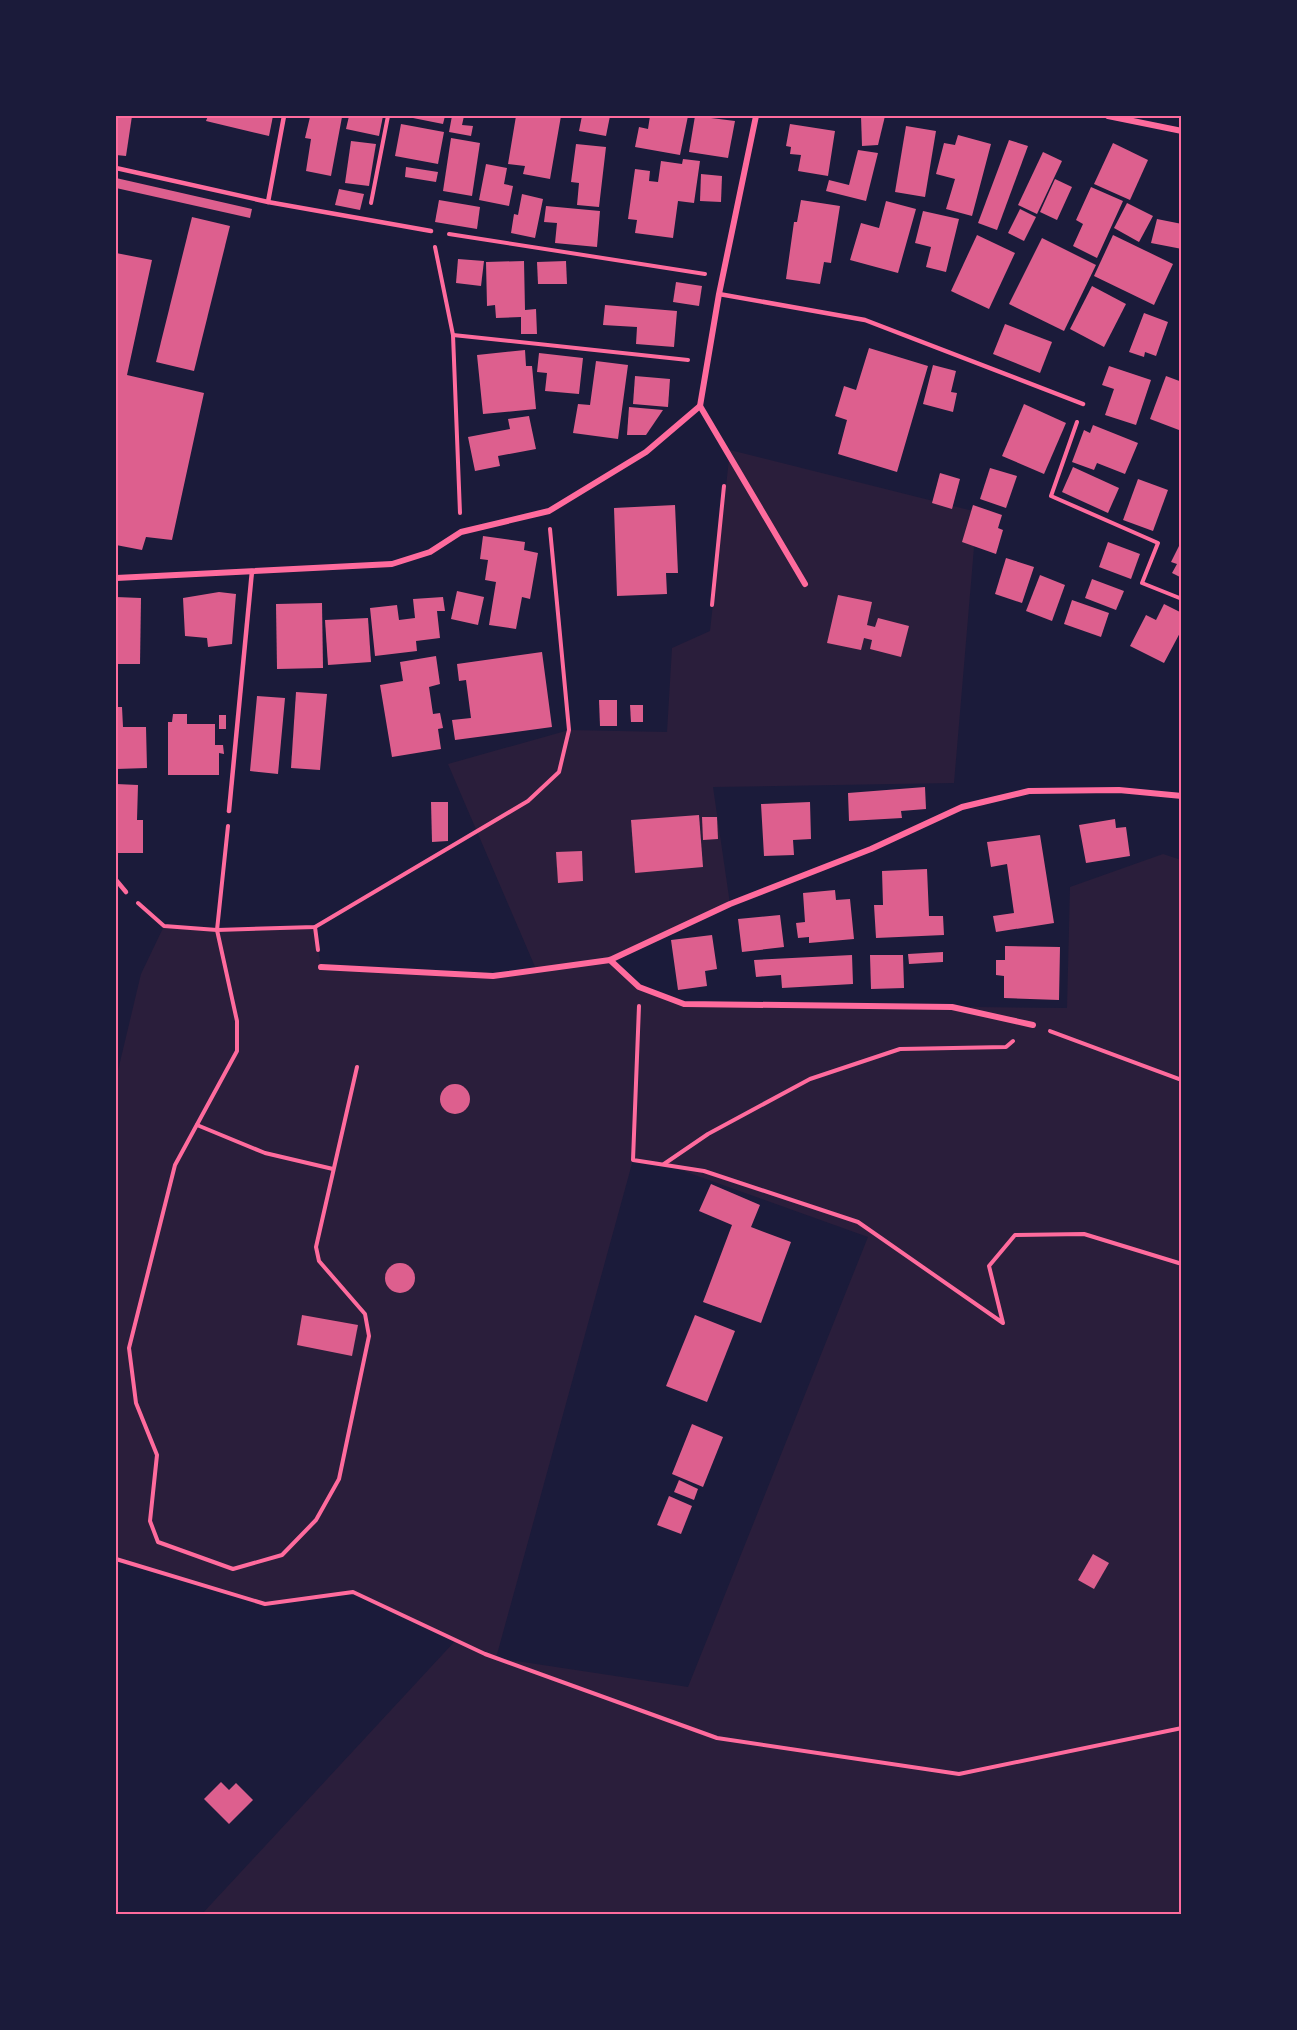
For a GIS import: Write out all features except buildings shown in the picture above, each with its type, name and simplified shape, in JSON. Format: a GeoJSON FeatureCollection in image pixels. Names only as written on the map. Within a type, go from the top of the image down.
{"type":"FeatureCollection","features":[{"type":"Feature","properties":{"kind":"street"},"geometry":{"type":"LineString","coordinates":[[116,578],[392,564],[430,552],[461,532],[549,511],[646,452],[700,406],[718,294],[756,116]]}},
{"type":"Feature","properties":{"kind":"street"},"geometry":{"type":"LineString","coordinates":[[1108,116],[1182,131]]}},
{"type":"Feature","properties":{"kind":"street"},"geometry":{"type":"LineString","coordinates":[[700,406],[805,584]]}},
{"type":"Feature","properties":{"kind":"street"},"geometry":{"type":"LineString","coordinates":[[321,967],[493,976],[610,960],[730,904],[872,849],[962,807],[1029,791],[1119,790],[1182,796]]}},
{"type":"Feature","properties":{"kind":"street"},"geometry":{"type":"LineString","coordinates":[[610,960],[639,987],[684,1004],[952,1007],[1033,1025]]}},
{"type":"Feature","properties":{"kind":"lane"},"geometry":{"type":"LineString","coordinates":[[268,202],[284,116]]}},
{"type":"Feature","properties":{"kind":"lane"},"geometry":{"type":"LineString","coordinates":[[116,168],[268,202],[431,231]]}},
{"type":"Feature","properties":{"kind":"lane"},"geometry":{"type":"LineString","coordinates":[[718,294],[865,320],[1083,404]]}},
{"type":"Feature","properties":{"kind":"lane"},"geometry":{"type":"LineString","coordinates":[[229,811],[252,571]]}},
{"type":"Feature","properties":{"kind":"lane"},"geometry":{"type":"LineString","coordinates":[[116,880],[126,892]]}},
{"type":"Feature","properties":{"kind":"path"},"geometry":{"type":"LineString","coordinates":[[368,218],[388,116]]}},
{"type":"Feature","properties":{"kind":"path"},"geometry":{"type":"LineString","coordinates":[[461,532],[453,335],[431,231],[723,277]]}},
{"type":"Feature","properties":{"kind":"path"},"geometry":{"type":"LineString","coordinates":[[453,335],[708,362]]}},
{"type":"Feature","properties":{"kind":"path"},"geometry":{"type":"LineString","coordinates":[[1083,404],[1051,496],[1158,543],[1142,583],[1182,598]]}},
{"type":"Feature","properties":{"kind":"path"},"geometry":{"type":"LineString","coordinates":[[712,605],[728,452]]}},
{"type":"Feature","properties":{"kind":"path"},"geometry":{"type":"LineString","coordinates":[[126,892],[164,926],[217,930],[315,927],[528,801],[559,772],[568,730],[549,511]]}},
{"type":"Feature","properties":{"kind":"path"},"geometry":{"type":"LineString","coordinates":[[229,811],[217,930],[237,1021],[237,1051],[175,1165],[129,1348],[136,1403],[157,1455],[150,1521],[158,1542],[233,1569],[282,1555],[316,1520],[339,1479],[369,1336],[365,1314],[319,1261],[316,1246],[357,1067]]}},
{"type":"Feature","properties":{"kind":"path"},"geometry":{"type":"LineString","coordinates":[[639,987],[633,1160],[704,1171],[858,1222],[1003,1323],[989,1266],[1015,1236],[1084,1234],[1182,1264]]}},
{"type":"Feature","properties":{"kind":"path"},"geometry":{"type":"LineString","coordinates":[[664,1164],[708,1134],[810,1079],[900,1049],[1006,1047],[1033,1025],[1182,1080]]}},
{"type":"Feature","properties":{"kind":"path"},"geometry":{"type":"LineString","coordinates":[[196,1125],[265,1153],[333,1169]]}},
{"type":"Feature","properties":{"kind":"path"},"geometry":{"type":"LineString","coordinates":[[116,1559],[265,1604],[353,1592],[485,1654],[717,1738],[959,1774],[1182,1728]]}},
{"type":"Feature","properties":{"kind":"shaded area"},"geometry":{"type":"Polygon","coordinates":[[[730,450],[977,512],[954,783],[713,787],[730,904],[611,959],[639,987],[684,1004],[1067,1008],[1070,887],[1163,854],[1181,860],[1181,1914],[202,1914],[456,1640],[353,1592],[265,1604],[116,1559],[116,1079],[141,974],[164,926],[217,930],[315,927],[321,967],[493,976],[536,969],[448,764],[569,730],[667,732],[672,648],[710,631],[730,450]],[[633,1160],[496,1658],[688,1687],[868,1237],[664,1164],[633,1160]]]}}]}
